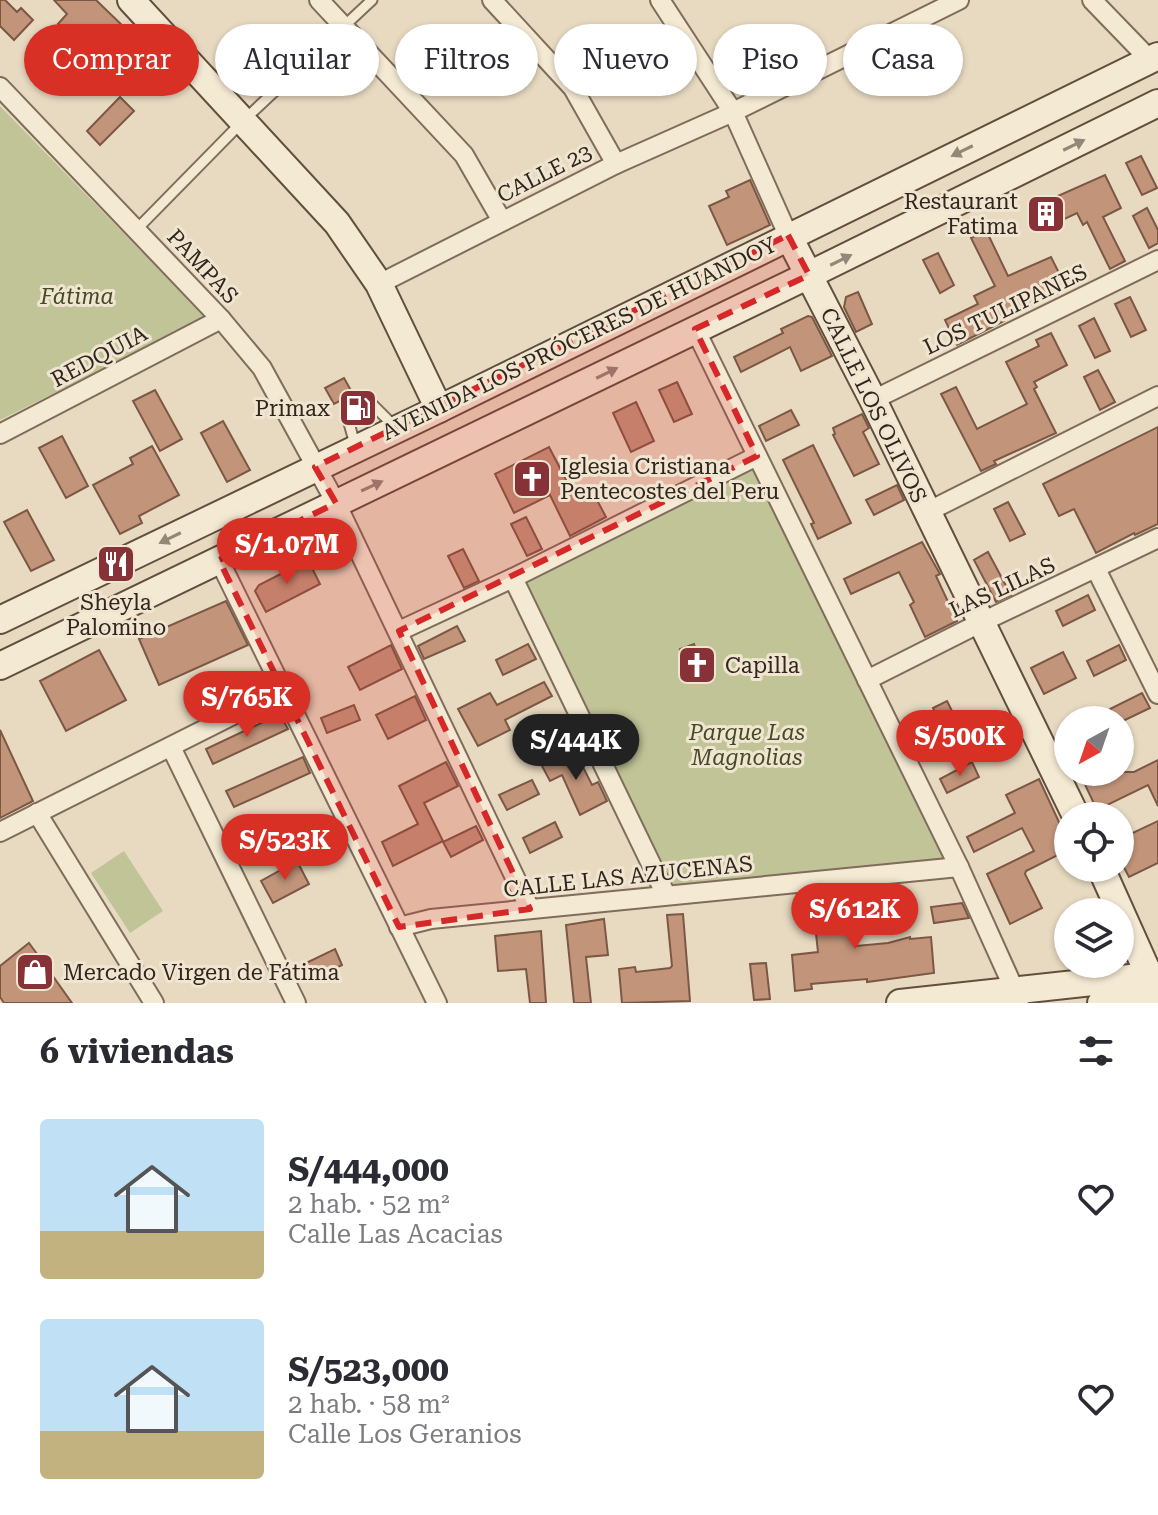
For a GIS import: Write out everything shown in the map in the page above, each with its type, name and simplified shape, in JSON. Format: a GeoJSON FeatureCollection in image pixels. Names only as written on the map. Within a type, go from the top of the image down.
{"type":"FeatureCollection","features":[{"type":"Feature","properties":{"kind":"main road"},"geometry":{"type":"LineString","coordinates":[[131,0],[337,223],[379,284],[439,409]]}},
{"type":"Feature","properties":{"kind":"main road","name":"AVENIDA LOS PRÓCERES DE HUANDOY"},"geometry":{"type":"LineString","coordinates":[[0,620],[439,409],[1154,58]]}},
{"type":"Feature","properties":{"kind":"main road","name":"AVENIDA LOS PRÓCERES DE HUANDOY"},"geometry":{"type":"LineString","coordinates":[[0,666],[1158,103]]}},
{"type":"Feature","properties":{"kind":"main road","name":"CALLE LOS OLIVOS"},"geometry":{"type":"LineString","coordinates":[[788,235],[873,400],[1069,802]]}},
{"type":"Feature","properties":{"kind":"main road"},"geometry":{"type":"LineString","coordinates":[[1107,882],[1149,989]]}},
{"type":"Feature","properties":{"kind":"main road"},"geometry":{"type":"LineString","coordinates":[[900,1003],[1149,989]]}},
{"type":"Feature","properties":{"kind":"main road"},"geometry":{"type":"LineString","coordinates":[[1101,1003],[1149,989]]}},
{"type":"Feature","properties":{"kind":"street"},"geometry":{"type":"LineString","coordinates":[[319,0],[341,24]]}},
{"type":"Feature","properties":{"kind":"street"},"geometry":{"type":"LineString","coordinates":[[492,0],[573,88],[616,164]]}},
{"type":"Feature","properties":{"kind":"street","name":"CALLE 23"},"geometry":{"type":"LineString","coordinates":[[379,284],[616,164],[733,112],[959,0]]}},
{"type":"Feature","properties":{"kind":"street"},"geometry":{"type":"LineString","coordinates":[[1092,0],[1154,58]]}},
{"type":"Feature","properties":{"kind":"street","name":"CALLE LOS OLIVOS"},"geometry":{"type":"LineString","coordinates":[[669,3],[733,112],[788,235]]}},
{"type":"Feature","properties":{"kind":"street"},"geometry":{"type":"LineString","coordinates":[[379,64],[464,155],[502,221]]}},
{"type":"Feature","properties":{"kind":"street","name":"PAMPAS"},"geometry":{"type":"LineString","coordinates":[[0,87],[221,319],[262,368],[336,503],[530,909]]}},
{"type":"Feature","properties":{"kind":"street","name":"LOS TULIPANES"},"geometry":{"type":"LineString","coordinates":[[873,400],[1158,260]]}},
{"type":"Feature","properties":{"kind":"street","name":"REDQUIA"},"geometry":{"type":"LineString","coordinates":[[0,434],[221,319]]}},
{"type":"Feature","properties":{"kind":"street"},"geometry":{"type":"LineString","coordinates":[[695,329],[959,867],[1018,997]]}},
{"type":"Feature","properties":{"kind":"street"},"geometry":{"type":"LineString","coordinates":[[927,512],[1158,396]]}},
{"type":"Feature","properties":{"kind":"street"},"geometry":{"type":"LineString","coordinates":[[399,631],[513,578],[757,456]]}},
{"type":"Feature","properties":{"kind":"street","name":"LAS LILAS"},"geometry":{"type":"LineString","coordinates":[[867,680],[1158,538]]}},
{"type":"Feature","properties":{"kind":"street"},"geometry":{"type":"LineString","coordinates":[[219,560],[437,1003]]}},
{"type":"Feature","properties":{"kind":"street"},"geometry":{"type":"LineString","coordinates":[[1096,569],[1158,694]]}},
{"type":"Feature","properties":{"kind":"street"},"geometry":{"type":"LineString","coordinates":[[513,578],[666,895]]}},
{"type":"Feature","properties":{"kind":"street"},"geometry":{"type":"LineString","coordinates":[[0,832],[283,690]]}},
{"type":"Feature","properties":{"kind":"street"},"geometry":{"type":"LineString","coordinates":[[171,747],[296,1003]]}},
{"type":"Feature","properties":{"kind":"street"},"geometry":{"type":"LineString","coordinates":[[37,813],[154,1003]]}},
{"type":"Feature","properties":{"kind":"street","name":"CALLE LAS AZUCENAS"},"geometry":{"type":"LineString","coordinates":[[399,927],[431,919],[959,867]]}},
{"type":"Feature","properties":{"kind":"lane"},"geometry":{"type":"LineString","coordinates":[[347,24],[372,0]]}},
{"type":"Feature","properties":{"kind":"lane"},"geometry":{"type":"LineString","coordinates":[[136,230],[270,96]]}},
{"type":"Feature","properties":{"kind":"lane"},"geometry":{"type":"LineString","coordinates":[[365,403],[372,404],[397,428]]}},
{"type":"Feature","properties":{"kind":"lane"},"geometry":{"type":"LineString","coordinates":[[350,410],[347,416],[356,448]]}},
{"type":"Feature","properties":{"kind":"highlighted area"},"geometry":{"type":"Polygon","coordinates":[[[788,235],[809,275],[695,329],[757,456],[399,631],[530,909],[399,927],[219,560],[336,503],[315,467],[788,235]]]}},
{"type":"Feature","properties":{"kind":"green space","name":"Fátima"},"geometry":{"type":"Polygon","coordinates":[[[0,106],[206,318],[0,420],[0,106]]]}},
{"type":"Feature","properties":{"kind":"green space","name":"Parque Las Magnolias"},"geometry":{"type":"Polygon","coordinates":[[[754,468],[946,858],[672,886],[525,580],[754,468]]]}},
{"type":"Feature","properties":{"kind":"green space"},"geometry":{"type":"Polygon","coordinates":[[[124,851],[163,911],[130,933],[91,873],[124,851]]]}},
{"type":"Feature","properties":{"kind":"building"},"geometry":{"type":"Polygon","coordinates":[[[0,0],[5,0],[17,12],[21,8],[33,20],[24,24],[24,29],[14,40],[0,26],[0,0]]]}},
{"type":"Feature","properties":{"kind":"building"},"geometry":{"type":"Polygon","coordinates":[[[54,0],[96,0],[121,24],[58,24],[67,14],[54,0]]]}},
{"type":"Feature","properties":{"kind":"building"},"geometry":{"type":"Polygon","coordinates":[[[120,97],[134,111],[100,145],[87,131],[120,97]]]}},
{"type":"Feature","properties":{"kind":"building"},"geometry":{"type":"Polygon","coordinates":[[[1141,156],[1157,188],[1142,195],[1126,163],[1141,156]]]}},
{"type":"Feature","properties":{"kind":"building"},"geometry":{"type":"Polygon","coordinates":[[[1105,175],[1121,208],[1103,217],[1125,261],[1110,269],[1087,222],[1083,225],[1077,213],[1043,229],[1033,207],[1105,175]]]}},
{"type":"Feature","properties":{"kind":"building"},"geometry":{"type":"Polygon","coordinates":[[[750,180],[770,225],[727,245],[709,206],[729,197],[726,191],[750,180]]]}},
{"type":"Feature","properties":{"kind":"building"},"geometry":{"type":"Polygon","coordinates":[[[1147,208],[1158,230],[1158,243],[1149,248],[1133,216],[1147,208]]]}},
{"type":"Feature","properties":{"kind":"building"},"geometry":{"type":"Polygon","coordinates":[[[986,230],[1008,276],[1051,257],[1067,289],[1003,318],[1004,321],[957,345],[945,320],[978,304],[974,296],[995,286],[971,238],[986,230]]]}},
{"type":"Feature","properties":{"kind":"building"},"geometry":{"type":"Polygon","coordinates":[[[938,253],[954,285],[940,293],[923,260],[938,253]]]}},
{"type":"Feature","properties":{"kind":"building"},"geometry":{"type":"Polygon","coordinates":[[[858,292],[872,324],[856,332],[844,307],[846,297],[858,292]]]}},
{"type":"Feature","properties":{"kind":"building"},"geometry":{"type":"Polygon","coordinates":[[[1130,297],[1146,330],[1131,337],[1115,304],[1130,297]]]}},
{"type":"Feature","properties":{"kind":"building"},"geometry":{"type":"Polygon","coordinates":[[[812,317],[832,356],[801,371],[790,347],[741,372],[734,357],[783,333],[781,329],[812,317]]]}},
{"type":"Feature","properties":{"kind":"building"},"geometry":{"type":"Polygon","coordinates":[[[1094,318],[1110,351],[1095,358],[1079,326],[1094,318]]]}},
{"type":"Feature","properties":{"kind":"building"},"geometry":{"type":"Polygon","coordinates":[[[1051,333],[1067,365],[1034,382],[1037,387],[1034,389],[1056,433],[994,461],[996,464],[981,471],[941,394],[956,387],[977,429],[1027,404],[1006,362],[1039,346],[1036,340],[1051,333]]]}},
{"type":"Feature","properties":{"kind":"building"},"geometry":{"type":"Polygon","coordinates":[[[1098,370],[1115,402],[1100,410],[1084,377],[1098,370]]]}},
{"type":"Feature","properties":{"kind":"building"},"geometry":{"type":"Polygon","coordinates":[[[344,378],[353,394],[334,404],[325,388],[344,378]]]}},
{"type":"Feature","properties":{"kind":"building"},"geometry":{"type":"Polygon","coordinates":[[[677,382],[692,414],[674,422],[659,390],[677,382]]]}},
{"type":"Feature","properties":{"kind":"building"},"geometry":{"type":"Polygon","coordinates":[[[155,390],[182,439],[160,451],[133,401],[155,390]]]}},
{"type":"Feature","properties":{"kind":"building"},"geometry":{"type":"Polygon","coordinates":[[[636,402],[654,441],[631,452],[613,413],[636,402]]]}},
{"type":"Feature","properties":{"kind":"building"},"geometry":{"type":"Polygon","coordinates":[[[791,410],[799,425],[766,441],[759,426],[791,410]]]}},
{"type":"Feature","properties":{"kind":"building"},"geometry":{"type":"Polygon","coordinates":[[[862,414],[869,428],[863,432],[879,464],[854,476],[833,435],[833,428],[862,414]]]}},
{"type":"Feature","properties":{"kind":"building"},"geometry":{"type":"Polygon","coordinates":[[[223,421],[250,470],[227,482],[201,433],[223,421]]]}},
{"type":"Feature","properties":{"kind":"building"},"geometry":{"type":"Polygon","coordinates":[[[1158,427],[1158,524],[1096,553],[1074,509],[1059,516],[1043,484],[1158,427]]]}},
{"type":"Feature","properties":{"kind":"building"},"geometry":{"type":"Polygon","coordinates":[[[62,436],[88,486],[66,498],[39,448],[62,436]]]}},
{"type":"Feature","properties":{"kind":"building"},"geometry":{"type":"Polygon","coordinates":[[[813,445],[851,523],[818,539],[811,524],[814,523],[783,460],[813,445]]]}},
{"type":"Feature","properties":{"kind":"building"},"geometry":{"type":"Polygon","coordinates":[[[152,446],[179,495],[139,516],[142,523],[120,534],[93,485],[133,464],[130,458],[152,446]]]}},
{"type":"Feature","properties":{"kind":"building","name":"Iglesia Cristiana Pentecostes del Peru"},"geometry":{"type":"Polygon","coordinates":[[[549,447],[573,493],[589,485],[606,517],[570,536],[550,495],[514,513],[495,474],[549,447]]]}},
{"type":"Feature","properties":{"kind":"building"},"geometry":{"type":"Polygon","coordinates":[[[897,485],[904,500],[874,515],[866,500],[897,485]]]}},
{"type":"Feature","properties":{"kind":"building"},"geometry":{"type":"Polygon","coordinates":[[[1008,502],[1025,534],[1010,541],[994,509],[1008,502]]]}},
{"type":"Feature","properties":{"kind":"building"},"geometry":{"type":"Polygon","coordinates":[[[27,510],[54,560],[31,571],[4,522],[27,510]]]}},
{"type":"Feature","properties":{"kind":"building"},"geometry":{"type":"Polygon","coordinates":[[[526,517],[542,549],[527,556],[511,524],[526,517]]]}},
{"type":"Feature","properties":{"kind":"building"},"geometry":{"type":"Polygon","coordinates":[[[922,542],[940,574],[936,576],[957,621],[925,637],[910,605],[914,602],[899,572],[851,594],[844,579],[922,542]]]}},
{"type":"Feature","properties":{"kind":"building"},"geometry":{"type":"Polygon","coordinates":[[[463,549],[479,581],[464,588],[448,556],[463,549]]]}},
{"type":"Feature","properties":{"kind":"building"},"geometry":{"type":"Polygon","coordinates":[[[988,552],[1011,595],[996,602],[974,560],[988,552]]]}},
{"type":"Feature","properties":{"kind":"building"},"geometry":{"type":"Polygon","coordinates":[[[308,560],[320,584],[266,612],[255,591],[259,585],[308,560]]]}},
{"type":"Feature","properties":{"kind":"building"},"geometry":{"type":"Polygon","coordinates":[[[1088,595],[1095,610],[1063,626],[1056,611],[1088,595]]]}},
{"type":"Feature","properties":{"kind":"building"},"geometry":{"type":"Polygon","coordinates":[[[226,601],[248,645],[159,685],[139,639],[226,601]]]}},
{"type":"Feature","properties":{"kind":"building"},"geometry":{"type":"Polygon","coordinates":[[[457,626],[465,641],[424,659],[418,646],[457,626]]]}},
{"type":"Feature","properties":{"kind":"building"},"geometry":{"type":"Polygon","coordinates":[[[528,644],[536,659],[503,675],[496,660],[528,644]]]}},
{"type":"Feature","properties":{"kind":"building"},"geometry":{"type":"Polygon","coordinates":[[[694,644],[704,674],[691,679],[680,649],[694,644]]]}},
{"type":"Feature","properties":{"kind":"building"},"geometry":{"type":"Polygon","coordinates":[[[391,645],[402,669],[360,690],[348,667],[391,645]]]}},
{"type":"Feature","properties":{"kind":"building"},"geometry":{"type":"Polygon","coordinates":[[[1119,645],[1126,660],[1094,676],[1087,661],[1119,645]]]}},
{"type":"Feature","properties":{"kind":"building"},"geometry":{"type":"Polygon","coordinates":[[[99,650],[126,700],[66,731],[40,681],[99,650]]]}},
{"type":"Feature","properties":{"kind":"building"},"geometry":{"type":"Polygon","coordinates":[[[1063,652],[1076,678],[1044,694],[1031,668],[1063,652]]]}},
{"type":"Feature","properties":{"kind":"building"},"geometry":{"type":"Polygon","coordinates":[[[544,682],[552,696],[505,720],[510,730],[478,746],[458,709],[490,693],[497,705],[544,682]]]}},
{"type":"Feature","properties":{"kind":"building"},"geometry":{"type":"Polygon","coordinates":[[[1142,693],[1150,708],[1134,716],[1134,706],[1116,706],[1142,693]]]}},
{"type":"Feature","properties":{"kind":"building"},"geometry":{"type":"Polygon","coordinates":[[[415,696],[426,720],[388,739],[376,715],[415,696]]]}},
{"type":"Feature","properties":{"kind":"building"},"geometry":{"type":"Polygon","coordinates":[[[947,701],[963,733],[949,741],[933,708],[947,701]]]}},
{"type":"Feature","properties":{"kind":"building"},"geometry":{"type":"Polygon","coordinates":[[[354,705],[360,720],[327,733],[321,718],[354,705]]]}},
{"type":"Feature","properties":{"kind":"building"},"geometry":{"type":"Polygon","coordinates":[[[1005,712],[1012,727],[980,743],[973,728],[1005,712]]]}},
{"type":"Feature","properties":{"kind":"building"},"geometry":{"type":"Polygon","coordinates":[[[280,714],[288,729],[213,764],[206,749],[280,714]]]}},
{"type":"Feature","properties":{"kind":"building"},"geometry":{"type":"Polygon","coordinates":[[[0,730],[33,801],[0,818],[0,730]]]}},
{"type":"Feature","properties":{"kind":"building"},"geometry":{"type":"Polygon","coordinates":[[[575,751],[592,785],[598,782],[607,801],[580,815],[562,775],[550,781],[542,766],[575,751]]]}},
{"type":"Feature","properties":{"kind":"building"},"geometry":{"type":"Polygon","coordinates":[[[303,757],[310,773],[234,807],[226,791],[303,757]]]}},
{"type":"Feature","properties":{"kind":"building"},"geometry":{"type":"Polygon","coordinates":[[[1158,760],[1158,806],[1148,785],[1113,802],[1093,802],[1086,786],[1134,786],[1134,772],[1158,760]]]}},
{"type":"Feature","properties":{"kind":"building"},"geometry":{"type":"Polygon","coordinates":[[[446,762],[458,786],[424,803],[443,841],[393,866],[382,842],[418,824],[399,786],[446,762]]]}},
{"type":"Feature","properties":{"kind":"building"},"geometry":{"type":"Polygon","coordinates":[[[972,762],[979,777],[947,793],[940,779],[972,762]]]}},
{"type":"Feature","properties":{"kind":"building"},"geometry":{"type":"Polygon","coordinates":[[[1039,779],[1054,811],[1054,857],[1025,874],[1042,908],[1010,924],[987,874],[1034,851],[1022,828],[974,852],[967,837],[1015,813],[1006,795],[1039,779]]]}},
{"type":"Feature","properties":{"kind":"building"},"geometry":{"type":"Polygon","coordinates":[[[532,780],[539,794],[507,810],[499,795],[532,780]]]}},
{"type":"Feature","properties":{"kind":"building"},"geometry":{"type":"Polygon","coordinates":[[[329,819],[336,835],[306,849],[298,834],[329,819]]]}},
{"type":"Feature","properties":{"kind":"building"},"geometry":{"type":"Polygon","coordinates":[[[1158,821],[1158,863],[1134,875],[1134,832],[1158,821]]]}},
{"type":"Feature","properties":{"kind":"building"},"geometry":{"type":"Polygon","coordinates":[[[555,822],[562,837],[530,853],[523,838],[555,822]]]}},
{"type":"Feature","properties":{"kind":"building"},"geometry":{"type":"Polygon","coordinates":[[[476,826],[483,840],[451,857],[443,842],[476,826]]]}},
{"type":"Feature","properties":{"kind":"building"},"geometry":{"type":"Polygon","coordinates":[[[297,861],[309,884],[273,903],[261,881],[297,861]]]}},
{"type":"Feature","properties":{"kind":"building"},"geometry":{"type":"Polygon","coordinates":[[[850,894],[856,946],[910,937],[931,937],[934,973],[867,982],[867,979],[811,984],[812,989],[795,991],[792,955],[818,952],[812,898],[850,894]]]}},
{"type":"Feature","properties":{"kind":"building"},"geometry":{"type":"Polygon","coordinates":[[[962,903],[969,918],[934,923],[931,907],[962,903]]]}},
{"type":"Feature","properties":{"kind":"building"},"geometry":{"type":"Polygon","coordinates":[[[683,914],[690,1001],[622,1003],[619,969],[635,967],[636,972],[670,968],[667,915],[683,914]]]}},
{"type":"Feature","properties":{"kind":"building"},"geometry":{"type":"Polygon","coordinates":[[[604,919],[608,955],[586,957],[591,1003],[574,1003],[566,925],[604,919]]]}},
{"type":"Feature","properties":{"kind":"building"},"geometry":{"type":"Polygon","coordinates":[[[541,931],[546,1003],[530,1003],[526,969],[498,971],[495,936],[541,931]]]}},
{"type":"Feature","properties":{"kind":"building","name":"Mercado Virgen de Fátima"},"geometry":{"type":"Polygon","coordinates":[[[29,943],[72,1003],[4,1003],[0,997],[0,966],[29,943]]]}},
{"type":"Feature","properties":{"kind":"building"},"geometry":{"type":"Polygon","coordinates":[[[335,949],[342,965],[312,980],[304,964],[335,949]]]}},
{"type":"Feature","properties":{"kind":"building"},"geometry":{"type":"Polygon","coordinates":[[[766,963],[770,999],[754,1000],[750,964],[766,963]]]}},
{"type":"Feature","properties":{"kind":"place","name":"Restaurant Fatima"},"geometry":{"type":"Point","coordinates":[1046,214]}},
{"type":"Feature","properties":{"kind":"place","name":"Primax"},"geometry":{"type":"Point","coordinates":[358,408]}},
{"type":"Feature","properties":{"kind":"place","name":"Iglesia Cristiana Pentecostes del Peru"},"geometry":{"type":"Point","coordinates":[532,479]}},
{"type":"Feature","properties":{"kind":"place","name":"Sheyla Palomino"},"geometry":{"type":"Point","coordinates":[116,564]}},
{"type":"Feature","properties":{"kind":"place","name":"Capilla"},"geometry":{"type":"Point","coordinates":[697,665]}},
{"type":"Feature","properties":{"kind":"place","name":"Mercado Virgen de Fátima"},"geometry":{"type":"Point","coordinates":[35,972]}}]}
